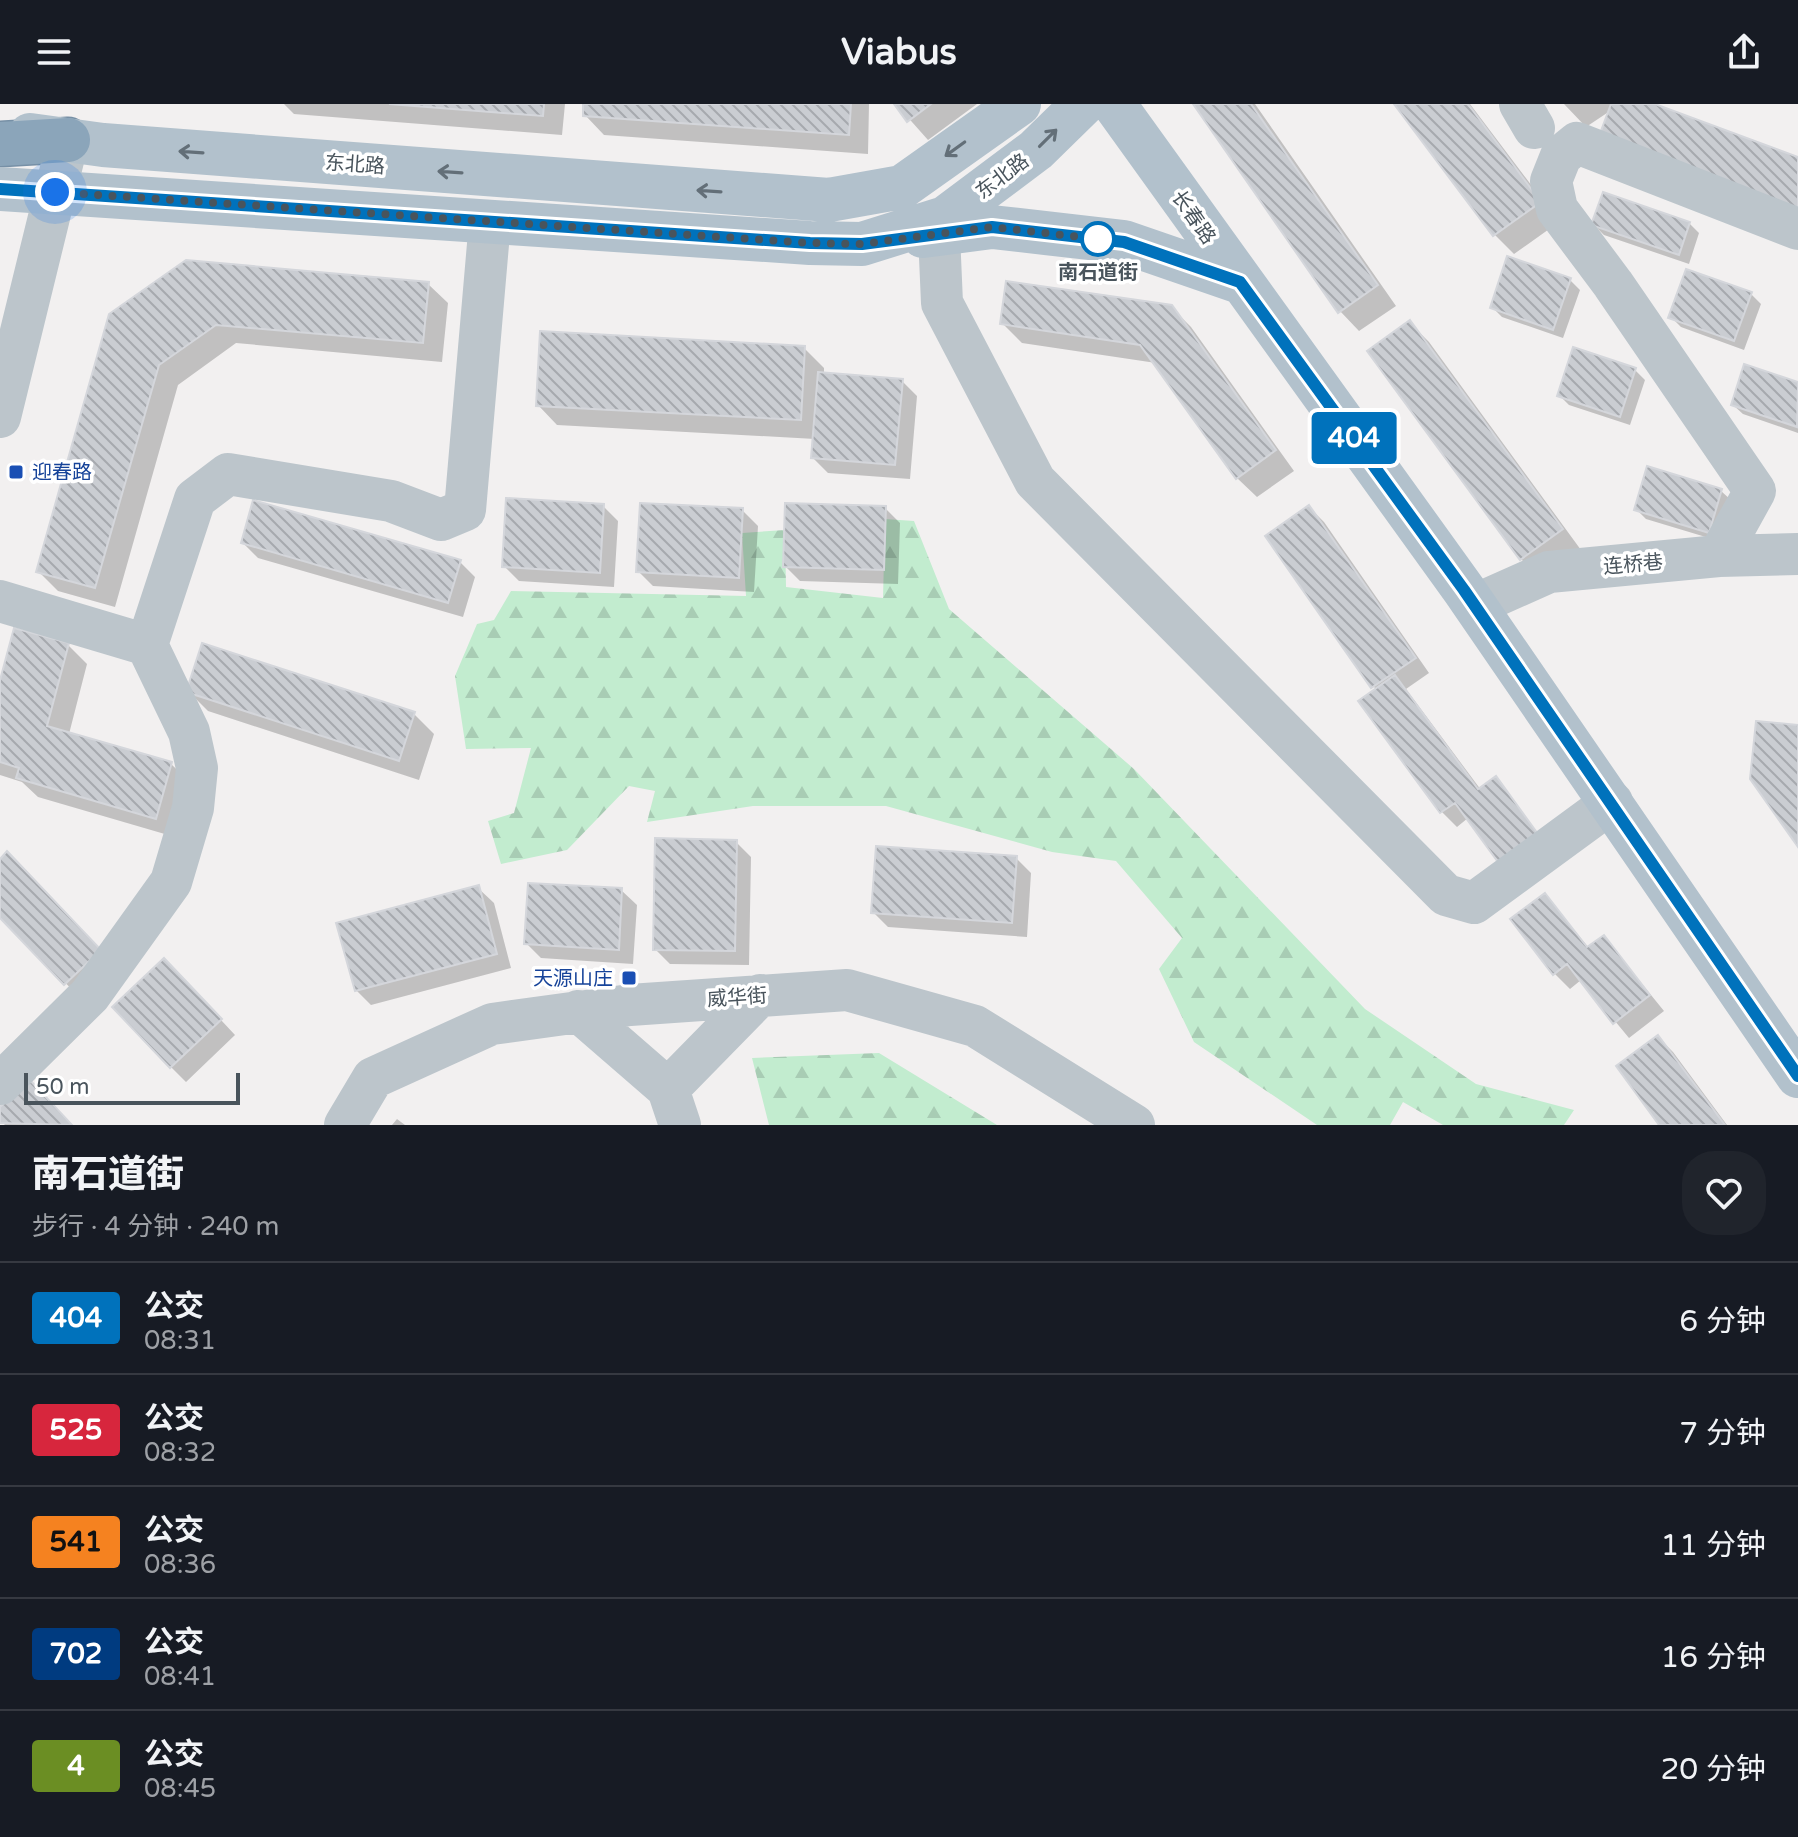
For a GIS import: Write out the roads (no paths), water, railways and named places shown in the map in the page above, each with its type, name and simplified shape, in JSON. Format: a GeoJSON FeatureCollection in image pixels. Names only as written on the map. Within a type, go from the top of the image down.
{"type":"FeatureCollection","features":[{"type":"Feature","properties":{"kind":"highway"},"geometry":{"type":"LineString","coordinates":[[0,144],[68,140]]}},
{"type":"Feature","properties":{"kind":"main road","name":"东北路"},"geometry":{"type":"LineString","coordinates":[[0,131],[68,140],[829,200],[902,187],[1019,104]]}},
{"type":"Feature","properties":{"kind":"main road","name":"东北路"},"geometry":{"type":"LineString","coordinates":[[0,189],[862,244],[945,218],[1036,150],[1083,104]]}},
{"type":"Feature","properties":{"kind":"main road","name":"长春路"},"geometry":{"type":"LineString","coordinates":[[1114,104],[1475,605],[1798,1076]]}},
{"type":"Feature","properties":{"kind":"main road"},"geometry":{"type":"LineString","coordinates":[[862,244],[992,227],[1124,242],[1240,282]]}},
{"type":"Feature","properties":{"kind":"street"},"geometry":{"type":"LineString","coordinates":[[0,417],[68,140]]}},
{"type":"Feature","properties":{"kind":"street"},"geometry":{"type":"LineString","coordinates":[[1719,556],[1755,491],[1613,284],[1557,209],[1551,181],[1561,156],[1577,143],[1798,229]]}},
{"type":"Feature","properties":{"kind":"street"},"geometry":{"type":"LineString","coordinates":[[0,1084],[90,995],[171,882],[193,808],[197,768],[189,732],[147,645],[195,499],[228,474],[391,501],[441,520],[465,510],[490,221]]}},
{"type":"Feature","properties":{"kind":"street"},"geometry":{"type":"LineString","coordinates":[[939,234],[942,303],[1035,481],[1446,895],[1474,903],[1612,802]]}},
{"type":"Feature","properties":{"kind":"street","name":"连桥巷"},"geometry":{"type":"LineString","coordinates":[[1475,605],[1549,572],[1719,556],[1798,554]]}},
{"type":"Feature","properties":{"kind":"street"},"geometry":{"type":"LineString","coordinates":[[0,601],[147,645]]}},
{"type":"Feature","properties":{"kind":"street","name":"威华街"},"geometry":{"type":"LineString","coordinates":[[345,1125],[373,1078],[492,1024],[578,1011],[847,990],[975,1026],[1134,1125]]}},
{"type":"Feature","properties":{"kind":"street"},"geometry":{"type":"LineString","coordinates":[[578,1011],[674,1107],[760,995]]}},
{"type":"Feature","properties":{"kind":"place","name":"南石道街"},"geometry":{"type":"Point","coordinates":[1098,239]}},
{"type":"Feature","properties":{"kind":"place","name":"迎春路"},"geometry":{"type":"Point","coordinates":[16,472]}},
{"type":"Feature","properties":{"kind":"place","name":"天源山庄"},"geometry":{"type":"Point","coordinates":[629,978]}}]}
